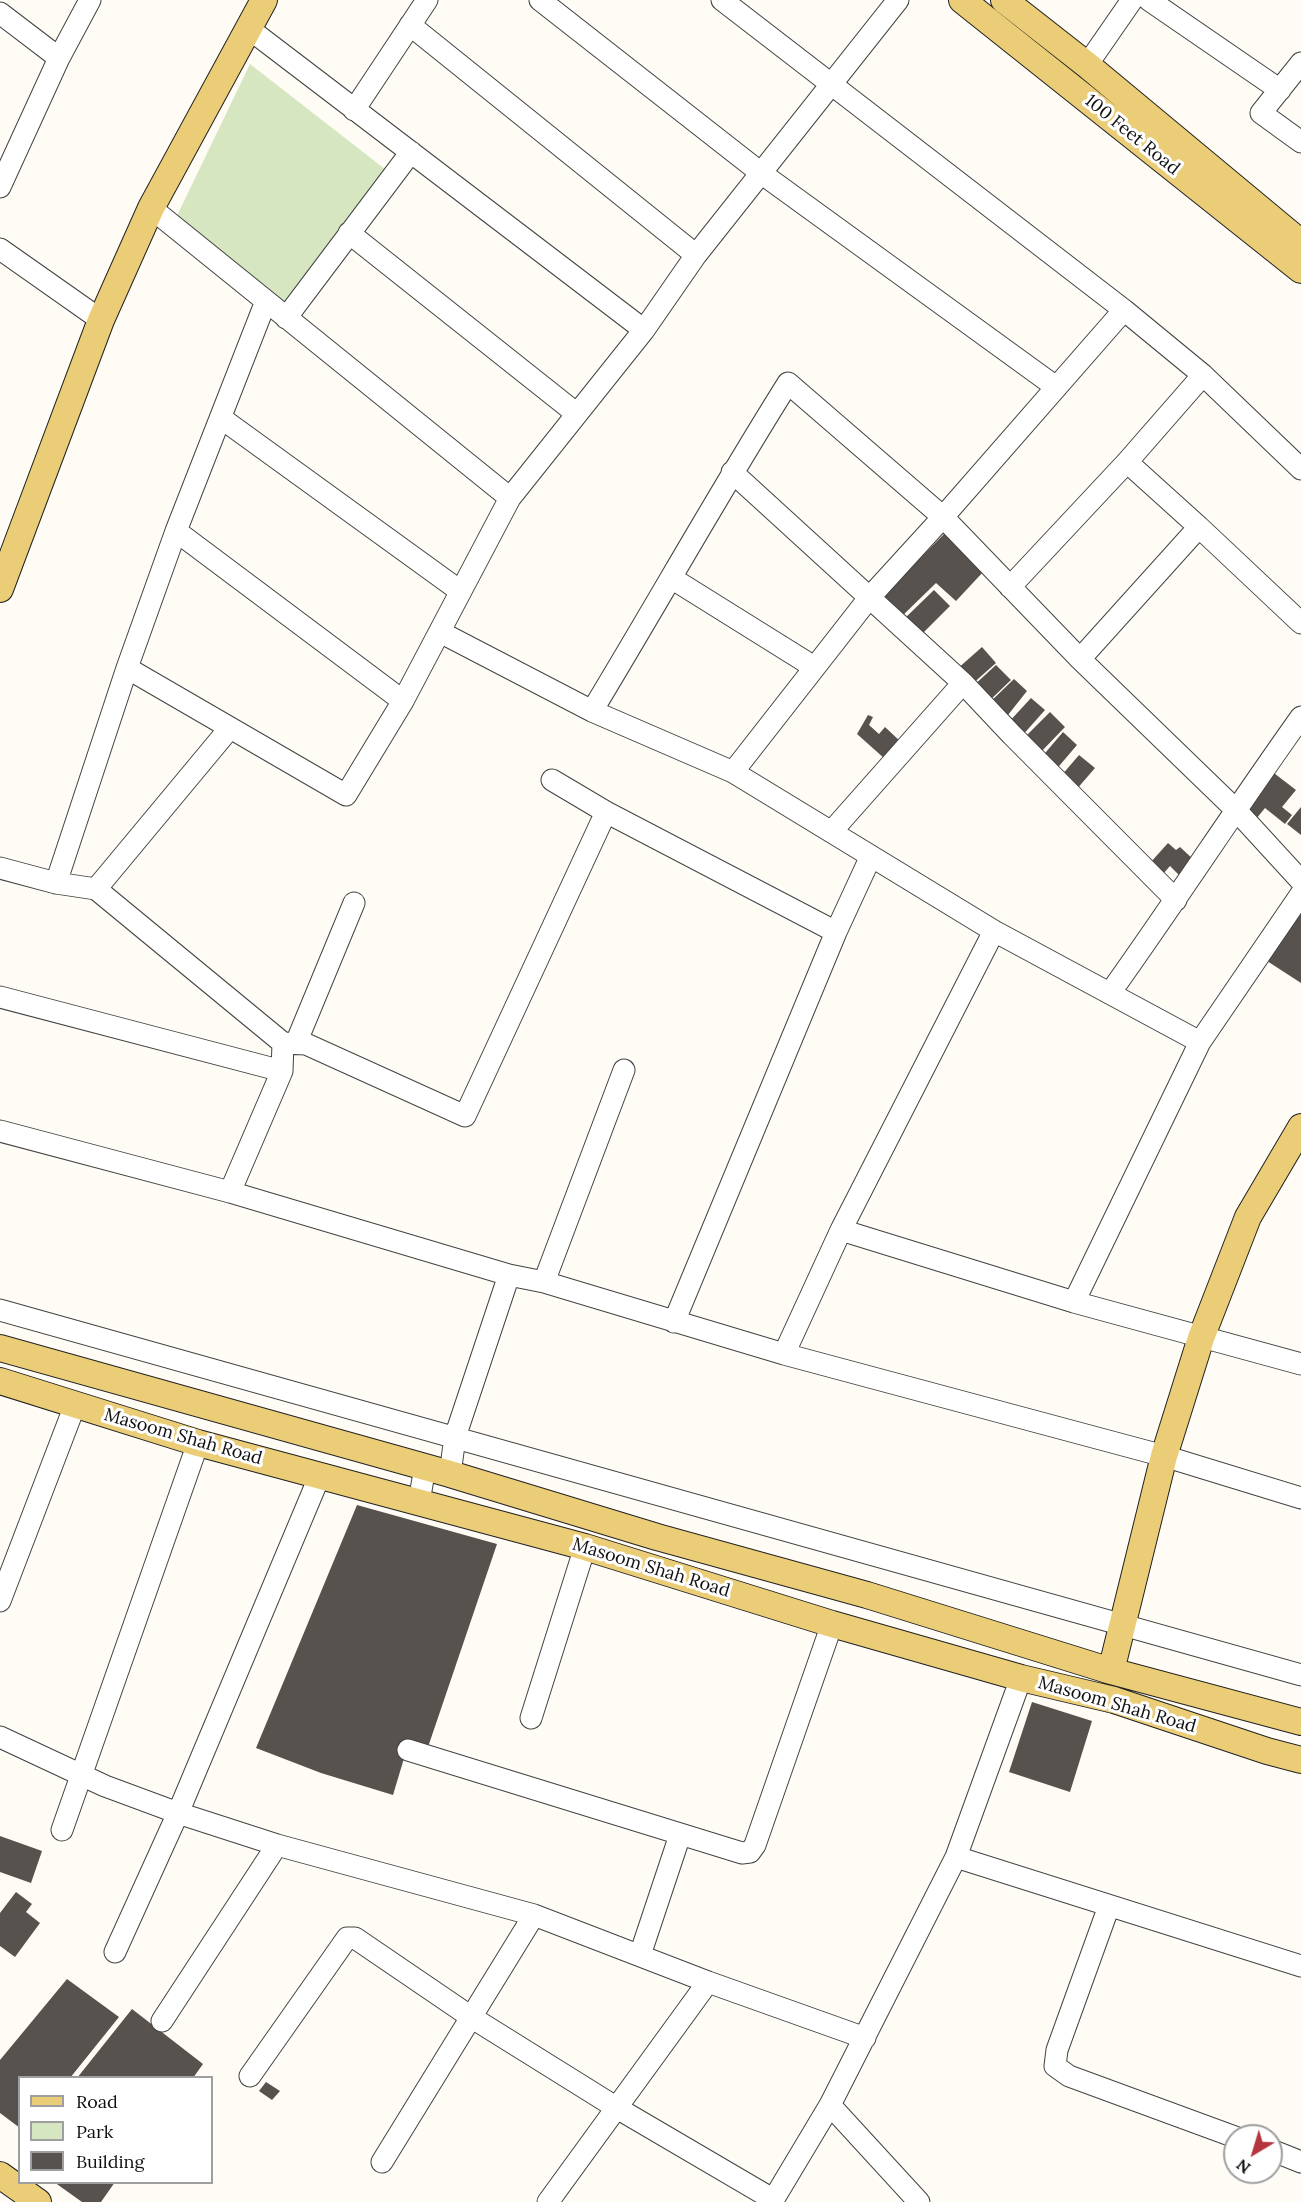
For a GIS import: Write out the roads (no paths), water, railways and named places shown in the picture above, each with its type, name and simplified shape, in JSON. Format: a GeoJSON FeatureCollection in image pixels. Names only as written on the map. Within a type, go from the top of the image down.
{"type":"FeatureCollection","features":[{"type":"Feature","properties":{"kind":"main road"},"geometry":{"type":"LineString","coordinates":[[0,589],[101,320],[151,208],[264,0]]}},
{"type":"Feature","properties":{"kind":"main road","name":"100 Feet Road"},"geometry":{"type":"LineString","coordinates":[[962,0],[1301,270]]}},
{"type":"Feature","properties":{"kind":"main road","name":"100 Feet Road"},"geometry":{"type":"LineString","coordinates":[[1004,0],[1087,65],[1301,243]]}},
{"type":"Feature","properties":{"kind":"main road"},"geometry":{"type":"LineString","coordinates":[[1111,1671],[1164,1456],[1201,1338],[1248,1217],[1301,1127]]}},
{"type":"Feature","properties":{"kind":"main road","name":"Masoom Shah Road"},"geometry":{"type":"LineString","coordinates":[[0,1348],[450,1474],[657,1537],[867,1595],[1111,1671],[1301,1722]]}},
{"type":"Feature","properties":{"kind":"main road","name":"Masoom Shah Road"},"geometry":{"type":"LineString","coordinates":[[0,1381],[198,1443],[585,1547],[832,1624],[1021,1678],[1114,1700],[1267,1751],[1301,1760]]}},
{"type":"Feature","properties":{"kind":"main road"},"geometry":{"type":"LineString","coordinates":[[857,1630],[867,1595]]}},
{"type":"Feature","properties":{"kind":"main road"},"geometry":{"type":"LineString","coordinates":[[1267,1751],[1276,1715]]}},
{"type":"Feature","properties":{"kind":"main road"},"geometry":{"type":"LineString","coordinates":[[0,2175],[38,2202]]}},
{"type":"Feature","properties":{"kind":"main road"},"geometry":{"type":"LineString","coordinates":[[0,2194],[10,2202]]}},
{"type":"Feature","properties":{"kind":"street"},"geometry":{"type":"LineString","coordinates":[[0,187],[8,145],[90,0]]}},
{"type":"Feature","properties":{"kind":"street"},"geometry":{"type":"LineString","coordinates":[[354,110],[427,0]]}},
{"type":"Feature","properties":{"kind":"street"},"geometry":{"type":"LineString","coordinates":[[540,0],[761,172],[1056,387]]}},
{"type":"Feature","properties":{"kind":"street"},"geometry":{"type":"LineString","coordinates":[[722,0],[1124,310],[1203,375],[1301,469]]}},
{"type":"Feature","properties":{"kind":"street"},"geometry":{"type":"LineString","coordinates":[[127,668],[346,795],[402,701],[510,498],[644,330],[696,255],[898,0]]}},
{"type":"Feature","properties":{"kind":"street"},"geometry":{"type":"LineString","coordinates":[[1087,65],[1132,0]]}},
{"type":"Feature","properties":{"kind":"street"},"geometry":{"type":"LineString","coordinates":[[1149,0],[1280,90]]}},
{"type":"Feature","properties":{"kind":"street"},"geometry":{"type":"LineString","coordinates":[[0,13],[59,58]]}},
{"type":"Feature","properties":{"kind":"street"},"geometry":{"type":"LineString","coordinates":[[410,25],[696,255]]}},
{"type":"Feature","properties":{"kind":"street"},"geometry":{"type":"LineString","coordinates":[[248,28],[644,330]]}},
{"type":"Feature","properties":{"kind":"street"},"geometry":{"type":"LineString","coordinates":[[1301,63],[1262,113],[1301,141]]}},
{"type":"Feature","properties":{"kind":"street"},"geometry":{"type":"LineString","coordinates":[[286,318],[411,152]]}},
{"type":"Feature","properties":{"kind":"street"},"geometry":{"type":"LineString","coordinates":[[151,208],[510,498]]}},
{"type":"Feature","properties":{"kind":"street"},"geometry":{"type":"LineString","coordinates":[[349,233],[577,414]]}},
{"type":"Feature","properties":{"kind":"street"},"geometry":{"type":"LineString","coordinates":[[0,249],[101,320]]}},
{"type":"Feature","properties":{"kind":"street"},"geometry":{"type":"LineString","coordinates":[[56,883],[127,668],[176,531],[266,301]]}},
{"type":"Feature","properties":{"kind":"street"},"geometry":{"type":"LineString","coordinates":[[733,772],[869,598],[943,518],[1124,310]]}},
{"type":"Feature","properties":{"kind":"street"},"geometry":{"type":"LineString","coordinates":[[1010,587],[1203,375]]}},
{"type":"Feature","properties":{"kind":"street"},"geometry":{"type":"LineString","coordinates":[[592,711],[673,579],[732,472],[788,383],[943,518],[1080,659],[1235,809],[1301,880]]}},
{"type":"Feature","properties":{"kind":"street"},"geometry":{"type":"LineString","coordinates":[[221,418],[460,591]]}},
{"type":"Feature","properties":{"kind":"street"},"geometry":{"type":"LineString","coordinates":[[1126,462],[1301,623]]}},
{"type":"Feature","properties":{"kind":"street"},"geometry":{"type":"LineString","coordinates":[[732,472],[963,683],[1176,900]]}},
{"type":"Feature","properties":{"kind":"street"},"geometry":{"type":"LineString","coordinates":[[1080,659],[1199,527]]}},
{"type":"Feature","properties":{"kind":"street"},"geometry":{"type":"LineString","coordinates":[[176,531],[402,701]]}},
{"type":"Feature","properties":{"kind":"street"},"geometry":{"type":"LineString","coordinates":[[673,579],[814,667]]}},
{"type":"Feature","properties":{"kind":"street"},"geometry":{"type":"LineString","coordinates":[[440,632],[592,711],[733,772],[994,931],[1200,1042]]}},
{"type":"Feature","properties":{"kind":"street"},"geometry":{"type":"LineString","coordinates":[[832,831],[963,683]]}},
{"type":"Feature","properties":{"kind":"street"},"geometry":{"type":"LineString","coordinates":[[1110,993],[1176,900],[1235,809],[1301,717]]}},
{"type":"Feature","properties":{"kind":"street"},"geometry":{"type":"LineString","coordinates":[[96,889],[229,729]]}},
{"type":"Feature","properties":{"kind":"street"},"geometry":{"type":"LineString","coordinates":[[552,780],[606,813],[836,932]]}},
{"type":"Feature","properties":{"kind":"street"},"geometry":{"type":"LineString","coordinates":[[0,868],[56,883],[96,889],[290,1043],[306,1044],[465,1116],[606,813]]}},
{"type":"Feature","properties":{"kind":"street"},"geometry":{"type":"LineString","coordinates":[[674,1322],[836,932],[871,856]]}},
{"type":"Feature","properties":{"kind":"street"},"geometry":{"type":"LineString","coordinates":[[1074,1302],[1200,1042],[1301,894]]}},
{"type":"Feature","properties":{"kind":"street"},"geometry":{"type":"LineString","coordinates":[[230,1192],[282,1071],[290,1043],[354,903]]}},
{"type":"Feature","properties":{"kind":"street"},"geometry":{"type":"LineString","coordinates":[[784,1354],[841,1230],[994,931]]}},
{"type":"Feature","properties":{"kind":"street"},"geometry":{"type":"LineString","coordinates":[[0,997],[282,1071]]}},
{"type":"Feature","properties":{"kind":"street"},"geometry":{"type":"LineString","coordinates":[[544,1282],[624,1070]]}},
{"type":"Feature","properties":{"kind":"street"},"geometry":{"type":"LineString","coordinates":[[0,1131],[230,1192],[784,1354],[1164,1456],[1301,1498]]}},
{"type":"Feature","properties":{"kind":"street"},"geometry":{"type":"LineString","coordinates":[[841,1230],[1074,1302],[1301,1364]]}},
{"type":"Feature","properties":{"kind":"street"},"geometry":{"type":"LineString","coordinates":[[450,1474],[455,1437],[509,1275]]}},
{"type":"Feature","properties":{"kind":"street"},"geometry":{"type":"LineString","coordinates":[[0,1310],[1301,1675]]}},
{"type":"Feature","properties":{"kind":"street"},"geometry":{"type":"LineString","coordinates":[[0,1601],[75,1405]]}},
{"type":"Feature","properties":{"kind":"street"},"geometry":{"type":"LineString","coordinates":[[62,1830],[198,1443]]}},
{"type":"Feature","properties":{"kind":"street"},"geometry":{"type":"LineString","coordinates":[[418,1502],[425,1467]]}},
{"type":"Feature","properties":{"kind":"street"},"geometry":{"type":"LineString","coordinates":[[115,1952],[178,1813],[320,1475]]}},
{"type":"Feature","properties":{"kind":"street"},"geometry":{"type":"LineString","coordinates":[[531,1719],[585,1547]]}},
{"type":"Feature","properties":{"kind":"street"},"geometry":{"type":"LineString","coordinates":[[408,1750],[680,1835],[742,1853],[750,1852],[755,1845],[832,1624]]}},
{"type":"Feature","properties":{"kind":"street"},"geometry":{"type":"LineString","coordinates":[[250,2076],[346,1938],[355,1938],[471,2017],[773,2201],[830,2105],[956,1857],[1021,1678]]}},
{"type":"Feature","properties":{"kind":"street"},"geometry":{"type":"LineString","coordinates":[[0,1737],[81,1775],[178,1813],[277,1845],[534,1915],[708,1982],[865,2038]]}},
{"type":"Feature","properties":{"kind":"street"},"geometry":{"type":"LineString","coordinates":[[640,1955],[680,1835]]}},
{"type":"Feature","properties":{"kind":"street"},"geometry":{"type":"LineString","coordinates":[[162,2021],[277,1845]]}},
{"type":"Feature","properties":{"kind":"street"},"geometry":{"type":"LineString","coordinates":[[956,1857],[1301,1966]]}},
{"type":"Feature","properties":{"kind":"street"},"geometry":{"type":"LineString","coordinates":[[1109,1906],[1057,2050],[1055,2066],[1069,2076],[1223,2133]]}},
{"type":"Feature","properties":{"kind":"street"},"geometry":{"type":"LineString","coordinates":[[382,2162],[534,1915]]}},
{"type":"Feature","properties":{"kind":"street"},"geometry":{"type":"LineString","coordinates":[[548,2202],[708,1982]]}},
{"type":"Feature","properties":{"kind":"street"},"geometry":{"type":"LineString","coordinates":[[830,2105],[919,2202]]}},
{"type":"Feature","properties":{"kind":"street"},"geometry":{"type":"LineString","coordinates":[[1283,2155],[1301,2162]]}}]}
